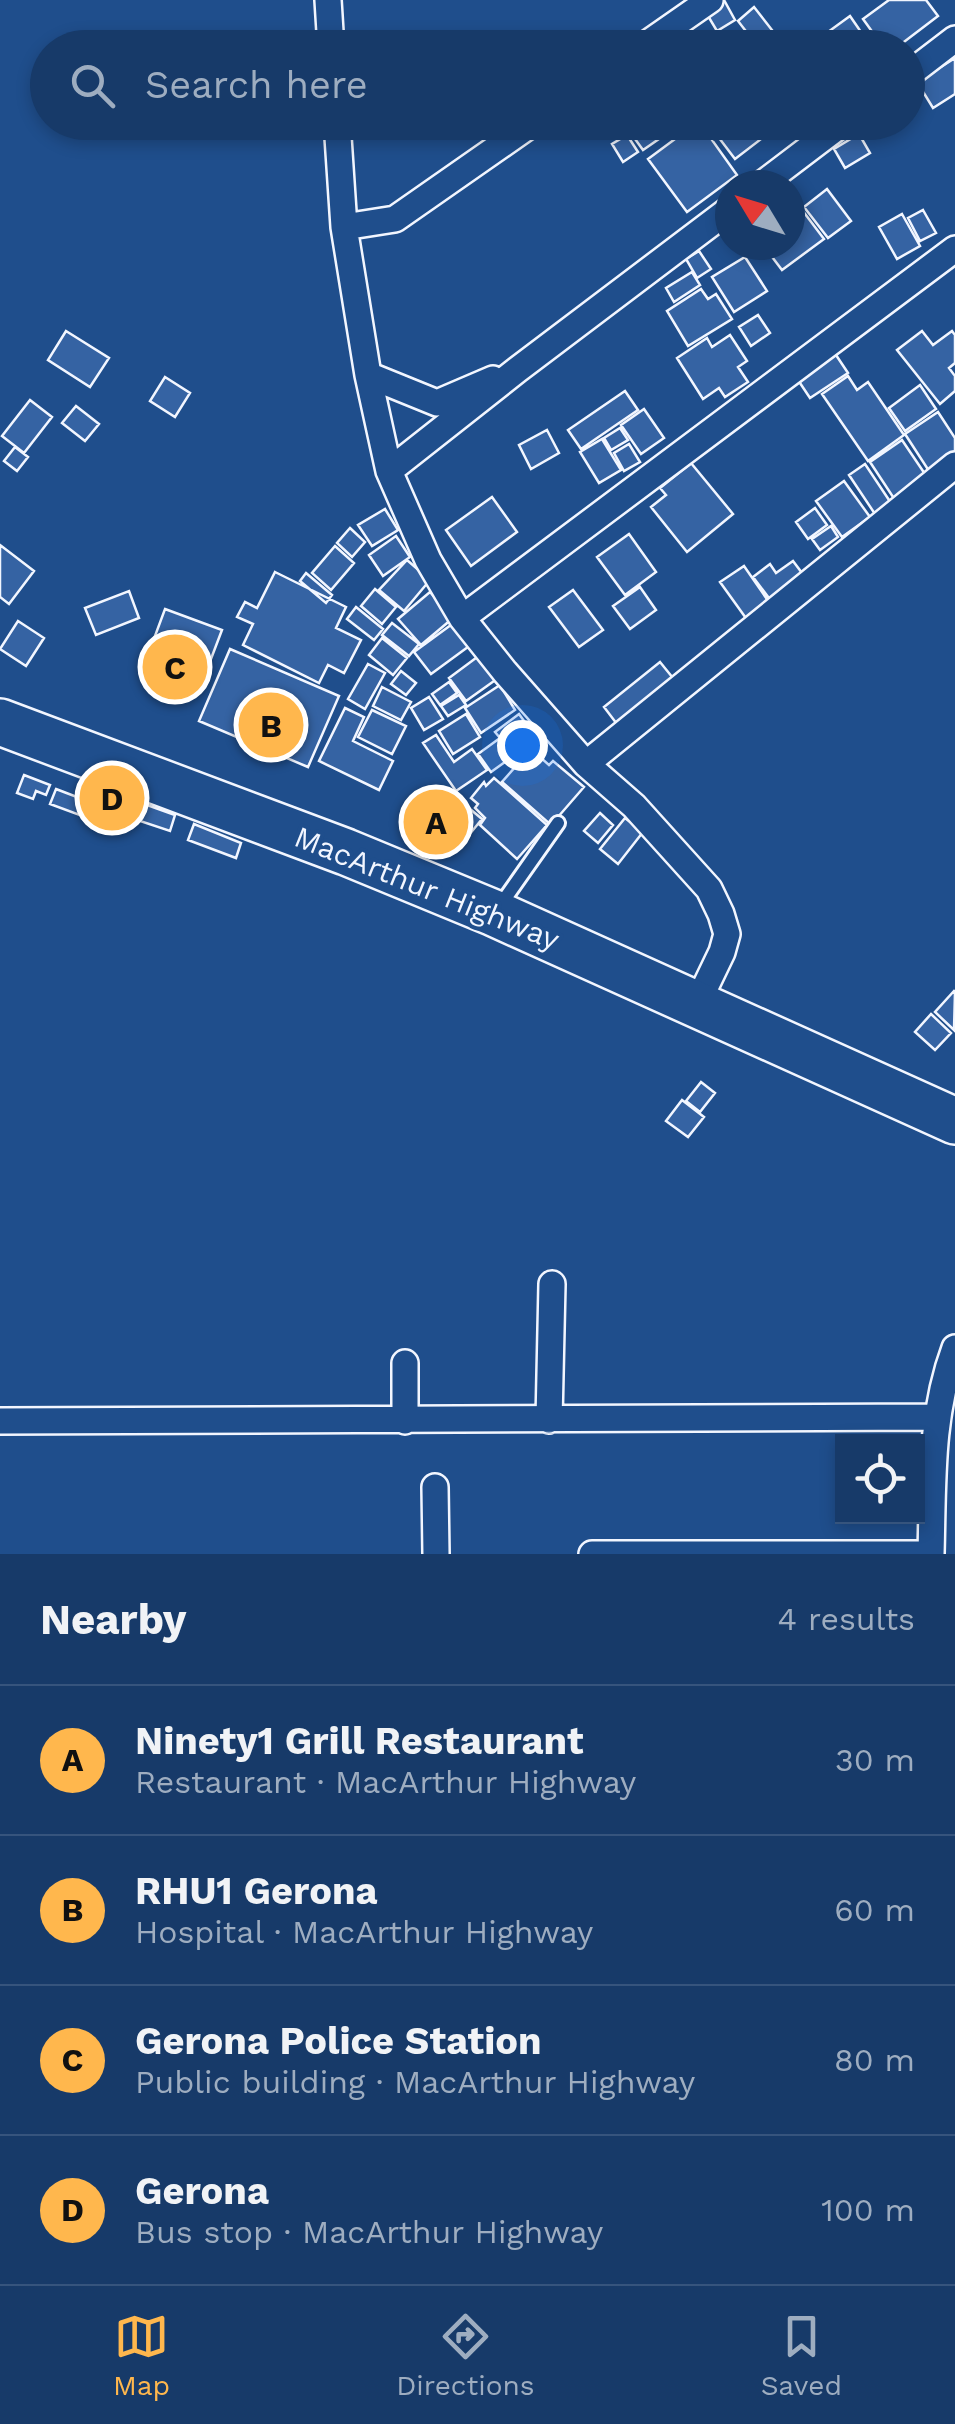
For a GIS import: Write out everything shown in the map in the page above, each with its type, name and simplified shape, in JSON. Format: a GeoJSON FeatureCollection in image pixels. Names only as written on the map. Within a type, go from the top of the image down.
{"type":"FeatureCollection","features":[{"type":"Feature","properties":{"kind":"highway","name":"MacArthur Highway"},"geometry":{"type":"LineString","coordinates":[[0,722],[346,852],[494,913],[955,1121]]}},
{"type":"Feature","properties":{"kind":"street"},"geometry":{"type":"LineString","coordinates":[[328,0],[330,30]]}},
{"type":"Feature","properties":{"kind":"street"},"geometry":{"type":"LineString","coordinates":[[668,30],[710,0]]}},
{"type":"Feature","properties":{"kind":"street"},"geometry":{"type":"LineString","coordinates":[[925,61],[955,39]]}},
{"type":"Feature","properties":{"kind":"street"},"geometry":{"type":"LineString","coordinates":[[337,140],[344,227],[368,375],[389,471],[428,560],[462,618],[586,764],[634,806],[709,889],[726,934],[698,1004]]}},
{"type":"Feature","properties":{"kind":"street"},"geometry":{"type":"LineString","coordinates":[[344,227],[395,219],[508,140]]}},
{"type":"Feature","properties":{"kind":"street"},"geometry":{"type":"LineString","coordinates":[[781,170],[820,140]]}},
{"type":"Feature","properties":{"kind":"street"},"geometry":{"type":"LineString","coordinates":[[389,471],[715,219]]}},
{"type":"Feature","properties":{"kind":"street"},"geometry":{"type":"LineString","coordinates":[[462,618],[955,249]]}},
{"type":"Feature","properties":{"kind":"street"},"geometry":{"type":"LineString","coordinates":[[368,375],[436,403],[517,370]]}},
{"type":"Feature","properties":{"kind":"street"},"geometry":{"type":"LineString","coordinates":[[586,764],[955,465]]}},
{"type":"Feature","properties":{"kind":"street"},"geometry":{"type":"LineString","coordinates":[[549,1420],[552,1284]]}},
{"type":"Feature","properties":{"kind":"street"},"geometry":{"type":"LineString","coordinates":[[592,1554],[931,1554],[936,1417],[955,1348]]}},
{"type":"Feature","properties":{"kind":"street"},"geometry":{"type":"LineString","coordinates":[[405,1363],[405,1420]]}},
{"type":"Feature","properties":{"kind":"street"},"geometry":{"type":"LineString","coordinates":[[0,1421],[936,1417]]}},
{"type":"Feature","properties":{"kind":"street"},"geometry":{"type":"LineString","coordinates":[[435,1486],[436,1554]]}},
{"type":"Feature","properties":{"kind":"lane"},"geometry":{"type":"LineString","coordinates":[[494,913],[558,822]]}},
{"type":"Feature","properties":{"kind":"building"},"geometry":{"type":"Polygon","coordinates":[[[724,0],[735,20],[716,30],[705,11],[724,0]]]}},
{"type":"Feature","properties":{"kind":"building"},"geometry":{"type":"Polygon","coordinates":[[[889,0],[926,0],[938,16],[920,30],[871,30],[863,19],[889,0]]]}},
{"type":"Feature","properties":{"kind":"building"},"geometry":{"type":"Polygon","coordinates":[[[754,7],[772,30],[745,30],[738,21],[754,7]]]}},
{"type":"Feature","properties":{"kind":"building"},"geometry":{"type":"Polygon","coordinates":[[[850,16],[860,30],[831,30],[850,16]]]}},
{"type":"Feature","properties":{"kind":"building"},"geometry":{"type":"Polygon","coordinates":[[[955,58],[955,94],[933,108],[925,95],[925,77],[955,58]]]}},
{"type":"Feature","properties":{"kind":"building"},"geometry":{"type":"Polygon","coordinates":[[[630,140],[638,152],[623,162],[612,144],[630,140]]]}},
{"type":"Feature","properties":{"kind":"building"},"geometry":{"type":"Polygon","coordinates":[[[636,140],[657,140],[643,150],[636,140]]]}},
{"type":"Feature","properties":{"kind":"building"},"geometry":{"type":"Polygon","coordinates":[[[674,140],[712,140],[733,170],[715,170],[715,191],[687,212],[648,159],[674,140]]]}},
{"type":"Feature","properties":{"kind":"building"},"geometry":{"type":"Polygon","coordinates":[[[721,140],[760,140],[735,159],[721,140]]]}},
{"type":"Feature","properties":{"kind":"building"},"geometry":{"type":"Polygon","coordinates":[[[849,140],[862,140],[870,153],[845,168],[834,149],[849,140]]]}},
{"type":"Feature","properties":{"kind":"building"},"geometry":{"type":"Polygon","coordinates":[[[827,189],[851,221],[828,238],[805,206],[827,189]]]}},
{"type":"Feature","properties":{"kind":"building"},"geometry":{"type":"Polygon","coordinates":[[[923,210],[936,233],[920,241],[908,218],[923,210]]]}},
{"type":"Feature","properties":{"kind":"building"},"geometry":{"type":"Polygon","coordinates":[[[805,214],[824,239],[805,253],[805,214]]]}},
{"type":"Feature","properties":{"kind":"building"},"geometry":{"type":"Polygon","coordinates":[[[902,214],[920,246],[897,259],[879,227],[902,214]]]}},
{"type":"Feature","properties":{"kind":"building"},"geometry":{"type":"Polygon","coordinates":[[[699,251],[711,269],[697,278],[686,259],[699,251]]]}},
{"type":"Feature","properties":{"kind":"building"},"geometry":{"type":"Polygon","coordinates":[[[740,260],[747,260],[767,291],[734,312],[712,277],[740,260]]]}},
{"type":"Feature","properties":{"kind":"building"},"geometry":{"type":"Polygon","coordinates":[[[774,260],[796,260],[782,270],[774,260]]]}},
{"type":"Feature","properties":{"kind":"building"},"geometry":{"type":"Polygon","coordinates":[[[692,272],[700,285],[674,302],[666,288],[692,272]]]}},
{"type":"Feature","properties":{"kind":"building"},"geometry":{"type":"Polygon","coordinates":[[[701,289],[708,299],[716,294],[732,319],[688,346],[667,311],[701,289]]]}},
{"type":"Feature","properties":{"kind":"building"},"geometry":{"type":"Polygon","coordinates":[[[758,315],[770,333],[751,346],[739,327],[758,315]]]}},
{"type":"Feature","properties":{"kind":"building"},"geometry":{"type":"Polygon","coordinates":[[[66,331],[109,358],[90,387],[48,360],[66,331]]]}},
{"type":"Feature","properties":{"kind":"building"},"geometry":{"type":"Polygon","coordinates":[[[922,331],[933,345],[952,331],[955,335],[955,363],[949,368],[955,376],[955,391],[940,404],[897,350],[922,331]]]}},
{"type":"Feature","properties":{"kind":"building"},"geometry":{"type":"Polygon","coordinates":[[[730,335],[747,361],[738,367],[748,382],[725,397],[719,388],[703,399],[677,358],[707,338],[712,347],[730,335]]]}},
{"type":"Feature","properties":{"kind":"building"},"geometry":{"type":"Polygon","coordinates":[[[832,349],[848,373],[810,398],[794,374],[832,349]]]}},
{"type":"Feature","properties":{"kind":"building"},"geometry":{"type":"Polygon","coordinates":[[[848,376],[857,390],[868,382],[904,435],[868,461],[822,394],[848,376]]]}},
{"type":"Feature","properties":{"kind":"building"},"geometry":{"type":"Polygon","coordinates":[[[165,377],[190,393],[175,417],[150,401],[165,377]]]}},
{"type":"Feature","properties":{"kind":"building"},"geometry":{"type":"Polygon","coordinates":[[[920,385],[936,409],[905,431],[889,408],[920,385]]]}},
{"type":"Feature","properties":{"kind":"building"},"geometry":{"type":"Polygon","coordinates":[[[625,391],[638,410],[581,449],[568,430],[625,391]]]}},
{"type":"Feature","properties":{"kind":"building"},"geometry":{"type":"Polygon","coordinates":[[[30,400],[52,417],[24,453],[2,436],[30,400]]]}},
{"type":"Feature","properties":{"kind":"building"},"geometry":{"type":"Polygon","coordinates":[[[76,406],[99,424],[85,441],[62,423],[76,406]]]}},
{"type":"Feature","properties":{"kind":"building"},"geometry":{"type":"Polygon","coordinates":[[[644,409],[664,438],[641,454],[621,425],[644,409]]]}},
{"type":"Feature","properties":{"kind":"building"},"geometry":{"type":"Polygon","coordinates":[[[938,412],[955,438],[955,453],[929,471],[905,434],[938,412]]]}},
{"type":"Feature","properties":{"kind":"building"},"geometry":{"type":"Polygon","coordinates":[[[620,428],[628,440],[611,450],[604,438],[620,428]]]}},
{"type":"Feature","properties":{"kind":"building"},"geometry":{"type":"Polygon","coordinates":[[[547,430],[559,453],[531,469],[519,445],[547,430]]]}},
{"type":"Feature","properties":{"kind":"building"},"geometry":{"type":"Polygon","coordinates":[[[602,439],[621,470],[599,483],[580,452],[602,439]]]}},
{"type":"Feature","properties":{"kind":"building"},"geometry":{"type":"Polygon","coordinates":[[[902,440],[927,477],[895,500],[870,462],[902,440]]]}},
{"type":"Feature","properties":{"kind":"building"},"geometry":{"type":"Polygon","coordinates":[[[629,444],[640,462],[624,471],[614,453],[629,444]]]}},
{"type":"Feature","properties":{"kind":"building"},"geometry":{"type":"Polygon","coordinates":[[[15,447],[28,457],[17,471],[4,461],[15,447]]]}},
{"type":"Feature","properties":{"kind":"building"},"geometry":{"type":"Polygon","coordinates":[[[691,463],[733,514],[687,552],[651,507],[666,495],[660,488],[691,463]]]}},
{"type":"Feature","properties":{"kind":"building"},"geometry":{"type":"Polygon","coordinates":[[[865,464],[891,503],[875,514],[849,475],[865,464]]]}},
{"type":"Feature","properties":{"kind":"building"},"geometry":{"type":"Polygon","coordinates":[[[844,481],[870,517],[842,537],[816,501],[844,481]]]}},
{"type":"Feature","properties":{"kind":"building"},"geometry":{"type":"Polygon","coordinates":[[[492,497],[517,532],[471,566],[446,530],[492,497]]]}},
{"type":"Feature","properties":{"kind":"building"},"geometry":{"type":"Polygon","coordinates":[[[815,508],[827,525],[808,539],[796,522],[815,508]]]}},
{"type":"Feature","properties":{"kind":"building"},"geometry":{"type":"Polygon","coordinates":[[[385,509],[398,530],[372,546],[358,525],[385,509]]]}},
{"type":"Feature","properties":{"kind":"building"},"geometry":{"type":"Polygon","coordinates":[[[831,526],[838,537],[820,550],[812,539],[831,526]]]}},
{"type":"Feature","properties":{"kind":"building"},"geometry":{"type":"Polygon","coordinates":[[[350,528],[365,542],[352,557],[337,543],[350,528]]]}},
{"type":"Feature","properties":{"kind":"building"},"geometry":{"type":"Polygon","coordinates":[[[629,534],[656,572],[625,595],[597,557],[629,534]]]}},
{"type":"Feature","properties":{"kind":"building"},"geometry":{"type":"Polygon","coordinates":[[[396,536],[410,557],[383,576],[369,555],[396,536]]]}},
{"type":"Feature","properties":{"kind":"building"},"geometry":{"type":"Polygon","coordinates":[[[0,545],[34,571],[9,604],[0,597],[0,545]]]}},
{"type":"Feature","properties":{"kind":"building"},"geometry":{"type":"Polygon","coordinates":[[[335,546],[354,563],[331,590],[312,573],[335,546]]]}},
{"type":"Feature","properties":{"kind":"building"},"geometry":{"type":"Polygon","coordinates":[[[407,560],[430,580],[404,611],[379,590],[407,560]]]}},
{"type":"Feature","properties":{"kind":"building"},"geometry":{"type":"Polygon","coordinates":[[[793,561],[802,573],[797,576],[803,585],[775,606],[753,577],[770,564],[776,573],[793,561]]]}},
{"type":"Feature","properties":{"kind":"building"},"geometry":{"type":"Polygon","coordinates":[[[744,566],[771,605],[748,621],[720,582],[744,566]]]}},
{"type":"Feature","properties":{"kind":"building"},"geometry":{"type":"Polygon","coordinates":[[[275,572],[346,607],[336,628],[361,640],[344,673],[328,665],[319,683],[243,645],[253,624],[237,617],[245,602],[257,608],[275,572]]]}},
{"type":"Feature","properties":{"kind":"building"},"geometry":{"type":"Polygon","coordinates":[[[306,573],[332,595],[326,603],[300,581],[306,573]]]}},
{"type":"Feature","properties":{"kind":"building"},"geometry":{"type":"Polygon","coordinates":[[[640,587],[656,610],[630,629],[613,606],[640,587]]]}},
{"type":"Feature","properties":{"kind":"building"},"geometry":{"type":"Polygon","coordinates":[[[375,589],[396,607],[382,624],[361,606],[375,589]]]}},
{"type":"Feature","properties":{"kind":"building"},"geometry":{"type":"Polygon","coordinates":[[[573,590],[603,630],[579,647],[549,607],[573,590]]]}},
{"type":"Feature","properties":{"kind":"building"},"geometry":{"type":"Polygon","coordinates":[[[129,591],[139,618],[96,635],[85,608],[129,591]]]}},
{"type":"Feature","properties":{"kind":"building"},"geometry":{"type":"Polygon","coordinates":[[[430,592],[453,618],[421,645],[398,619],[430,592]]]}},
{"type":"Feature","properties":{"kind":"building"},"geometry":{"type":"Polygon","coordinates":[[[356,607],[383,629],[374,640],[347,619],[356,607]]]}},
{"type":"Feature","properties":{"kind":"building"},"geometry":{"type":"Polygon","coordinates":[[[165,609],[222,630],[198,693],[142,671],[165,609]]]}},
{"type":"Feature","properties":{"kind":"building"},"geometry":{"type":"Polygon","coordinates":[[[18,621],[44,638],[26,666],[0,649],[18,621]]]}},
{"type":"Feature","properties":{"kind":"building"},"geometry":{"type":"Polygon","coordinates":[[[455,622],[472,644],[431,674],[414,652],[455,622]]]}},
{"type":"Feature","properties":{"kind":"building"},"geometry":{"type":"Polygon","coordinates":[[[392,623],[419,644],[409,656],[382,635],[392,623]]]}},
{"type":"Feature","properties":{"kind":"building"},"geometry":{"type":"Polygon","coordinates":[[[382,638],[407,658],[393,675],[369,655],[382,638]]]}},
{"type":"Feature","properties":{"kind":"building"},"geometry":{"type":"Polygon","coordinates":[[[230,649],[339,696],[308,767],[199,721],[230,649]]]}},
{"type":"Feature","properties":{"kind":"building"},"geometry":{"type":"Polygon","coordinates":[[[484,652],[501,676],[466,701],[449,678],[484,652]]]}},
{"type":"Feature","properties":{"kind":"building"},"geometry":{"type":"Polygon","coordinates":[[[660,662],[677,683],[620,728],[604,707],[660,662]]]}},
{"type":"Feature","properties":{"kind":"building"},"geometry":{"type":"Polygon","coordinates":[[[368,664],[385,673],[365,709],[348,699],[368,664]]]}},
{"type":"Feature","properties":{"kind":"building"},"geometry":{"type":"Polygon","coordinates":[[[401,671],[416,683],[406,695],[391,684],[401,671]]]}},
{"type":"Feature","properties":{"kind":"building"},"geometry":{"type":"Polygon","coordinates":[[[449,682],[457,693],[440,705],[432,694],[449,682]]]}},
{"type":"Feature","properties":{"kind":"building"},"geometry":{"type":"Polygon","coordinates":[[[500,685],[515,710],[481,733],[465,708],[500,685]]]}},
{"type":"Feature","properties":{"kind":"building"},"geometry":{"type":"Polygon","coordinates":[[[382,687],[411,702],[401,720],[373,706],[382,687]]]}},
{"type":"Feature","properties":{"kind":"building"},"geometry":{"type":"Polygon","coordinates":[[[459,695],[466,705],[448,716],[441,706],[459,695]]]}},
{"type":"Feature","properties":{"kind":"building"},"geometry":{"type":"Polygon","coordinates":[[[429,697],[443,719],[424,730],[411,708],[429,697]]]}},
{"type":"Feature","properties":{"kind":"building"},"geometry":{"type":"Polygon","coordinates":[[[345,708],[364,717],[353,741],[393,761],[379,790],[319,761],[345,708]]]}},
{"type":"Feature","properties":{"kind":"building"},"geometry":{"type":"Polygon","coordinates":[[[372,710],[406,726],[392,754],[358,737],[372,710]]]}},
{"type":"Feature","properties":{"kind":"building"},"geometry":{"type":"Polygon","coordinates":[[[466,714],[480,737],[453,754],[439,731],[466,714]]]}},
{"type":"Feature","properties":{"kind":"building"},"geometry":{"type":"Polygon","coordinates":[[[519,714],[537,739],[491,772],[478,754],[500,738],[495,732],[519,714]]]}},
{"type":"Feature","properties":{"kind":"building"},"geometry":{"type":"Polygon","coordinates":[[[436,735],[454,762],[472,749],[487,770],[456,791],[423,743],[436,735]]]}},
{"type":"Feature","properties":{"kind":"building"},"geometry":{"type":"Polygon","coordinates":[[[531,749],[549,765],[553,761],[584,787],[551,825],[502,782],[531,749]]]}},
{"type":"Feature","properties":{"kind":"building"},"geometry":{"type":"Polygon","coordinates":[[[24,775],[50,785],[46,795],[36,791],[33,799],[17,793],[24,775]]]}},
{"type":"Feature","properties":{"kind":"building"},"geometry":{"type":"Polygon","coordinates":[[[494,778],[547,825],[517,859],[480,825],[485,818],[471,798],[484,782],[486,786],[494,778]]]}},
{"type":"Feature","properties":{"kind":"building"},"geometry":{"type":"Polygon","coordinates":[[[56,789],[98,805],[93,820],[50,804],[56,789]]]}},
{"type":"Feature","properties":{"kind":"building"},"geometry":{"type":"Polygon","coordinates":[[[122,796],[175,815],[170,831],[116,813],[122,796]]]}},
{"type":"Feature","properties":{"kind":"building"},"geometry":{"type":"Polygon","coordinates":[[[464,804],[482,819],[464,841],[446,827],[464,804]]]}},
{"type":"Feature","properties":{"kind":"building"},"geometry":{"type":"Polygon","coordinates":[[[600,813],[613,825],[598,843],[584,831],[600,813]]]}},
{"type":"Feature","properties":{"kind":"building"},"geometry":{"type":"Polygon","coordinates":[[[625,818],[643,832],[618,864],[600,849],[625,818]]]}},
{"type":"Feature","properties":{"kind":"building"},"geometry":{"type":"Polygon","coordinates":[[[194,824],[241,843],[236,858],[188,840],[194,824]]]}},
{"type":"Feature","properties":{"kind":"building"},"geometry":{"type":"Polygon","coordinates":[[[955,992],[954,1030],[935,1012],[955,992]]]}},
{"type":"Feature","properties":{"kind":"building"},"geometry":{"type":"Polygon","coordinates":[[[931,1014],[951,1033],[935,1050],[915,1032],[931,1014]]]}},
{"type":"Feature","properties":{"kind":"building"},"geometry":{"type":"Polygon","coordinates":[[[701,1082],[715,1093],[700,1112],[686,1101],[701,1082]]]}},
{"type":"Feature","properties":{"kind":"building"},"geometry":{"type":"Polygon","coordinates":[[[682,1100],[704,1117],[688,1137],[666,1121],[682,1100]]]}},
{"type":"Feature","properties":{"kind":"place","name":"Gerona Police Station"},"geometry":{"type":"Point","coordinates":[175,667]}},
{"type":"Feature","properties":{"kind":"place","name":"RHU1 Gerona"},"geometry":{"type":"Point","coordinates":[271,725]}},
{"type":"Feature","properties":{"kind":"place","name":"Gerona"},"geometry":{"type":"Point","coordinates":[112,798]}},
{"type":"Feature","properties":{"kind":"place","name":"Ninety1 Grill Restaurant"},"geometry":{"type":"Point","coordinates":[436,822]}}]}
